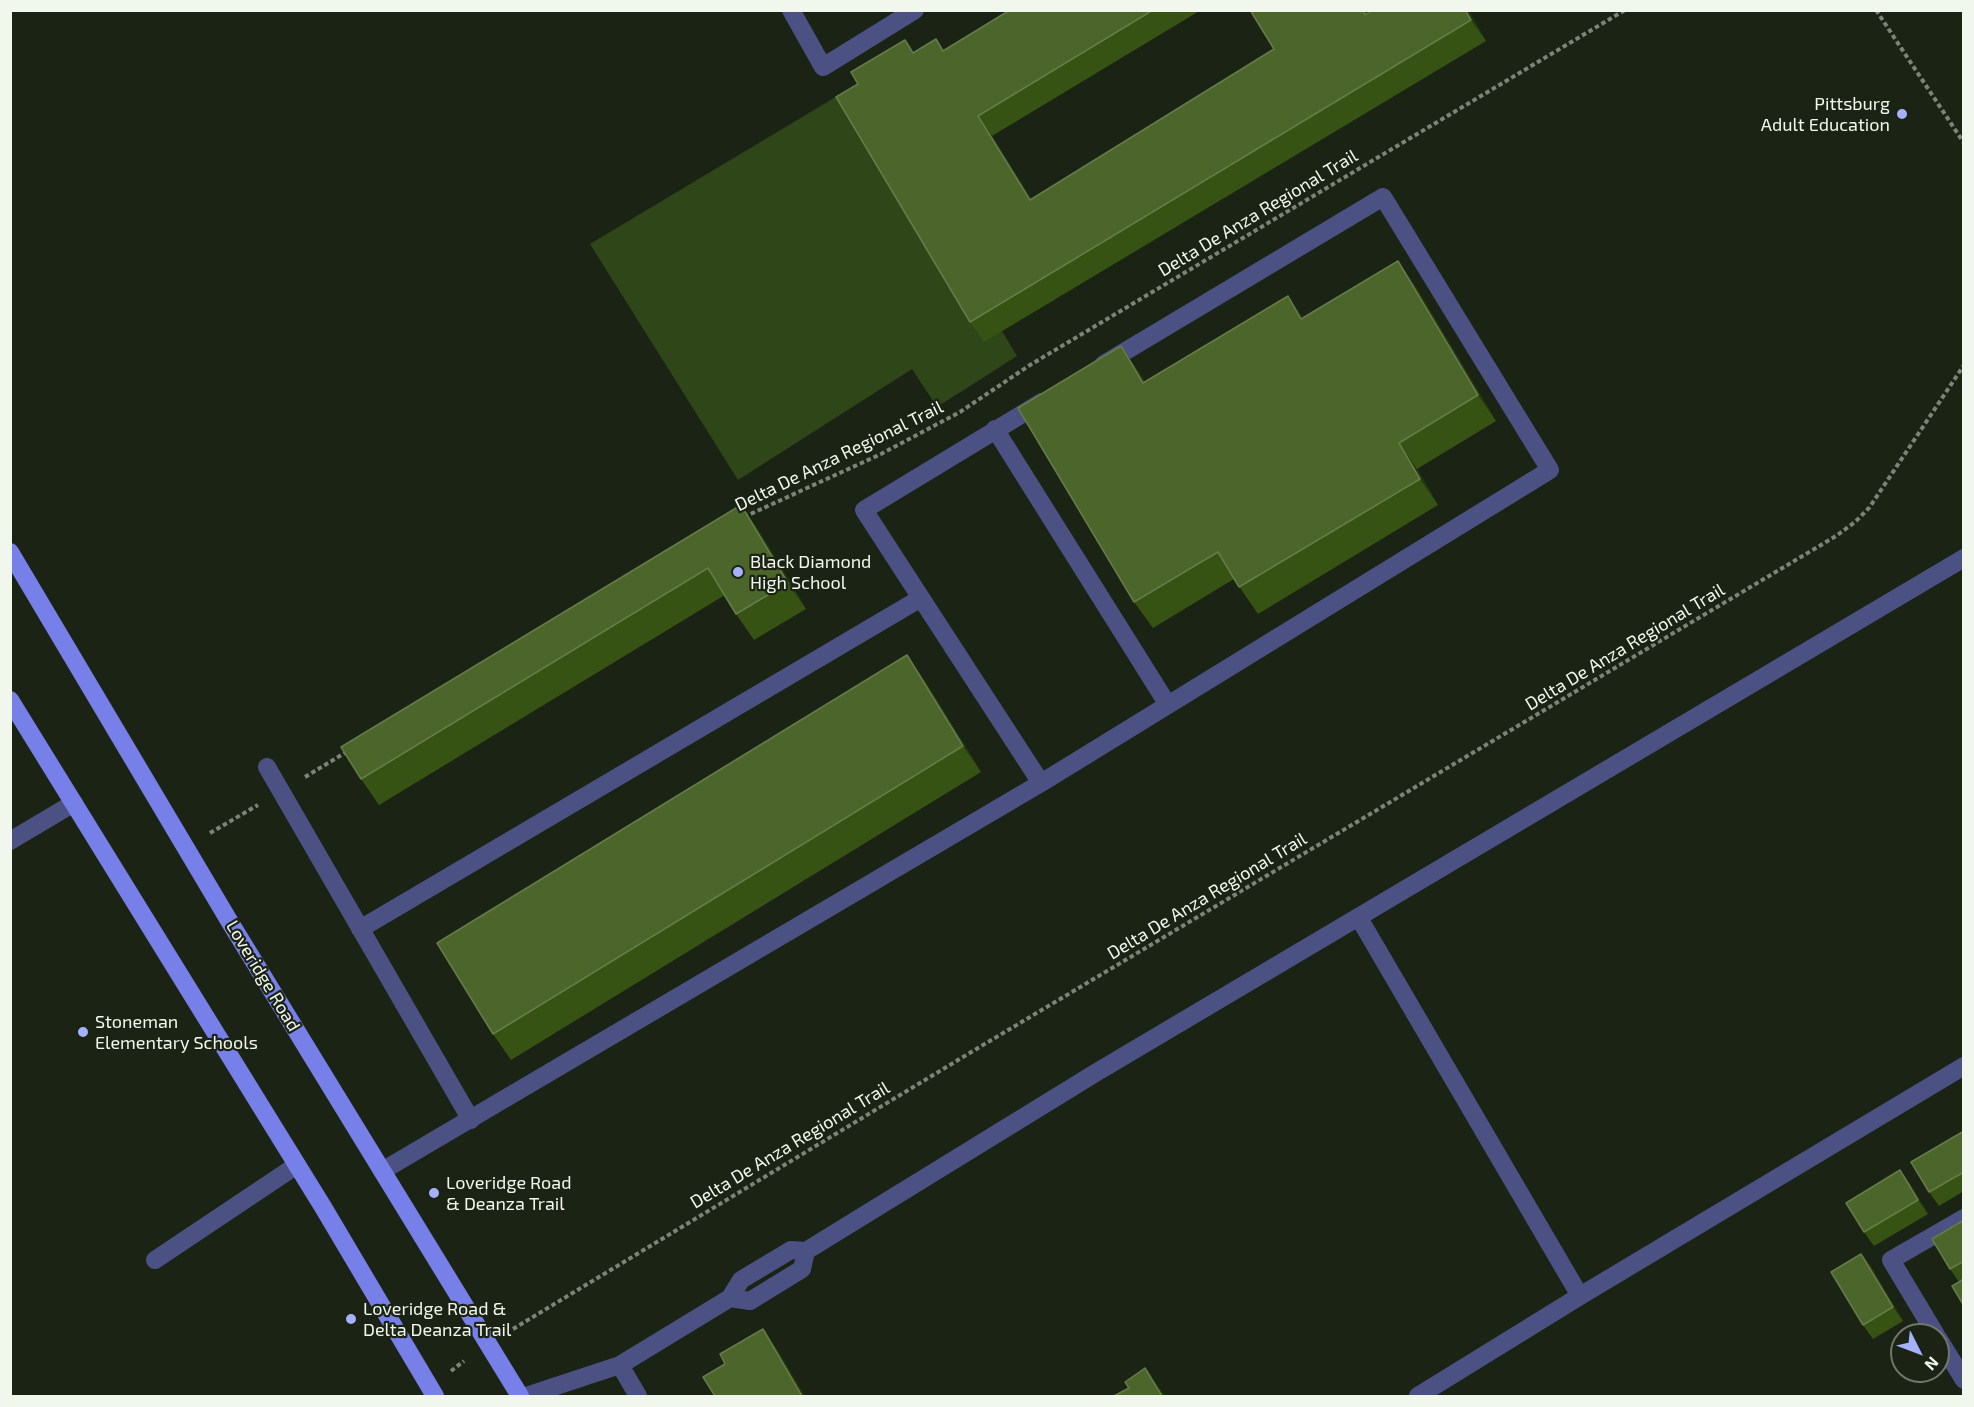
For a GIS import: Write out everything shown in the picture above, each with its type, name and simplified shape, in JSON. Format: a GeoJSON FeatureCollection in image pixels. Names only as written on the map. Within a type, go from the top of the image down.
{"type":"FeatureCollection","features":[{"type":"Feature","properties":{"kind":"main road","name":"Loveridge Road"},"geometry":{"type":"LineString","coordinates":[[10,552],[186,847],[520,1396]]}},
{"type":"Feature","properties":{"kind":"main road"},"geometry":{"type":"LineString","coordinates":[[10,700],[16,720],[74,803],[297,1165],[432,1391]]}},
{"type":"Feature","properties":{"kind":"lane"},"geometry":{"type":"LineString","coordinates":[[791,10],[823,67],[915,10]]}},
{"type":"Feature","properties":{"kind":"lane"},"geometry":{"type":"LineString","coordinates":[[382,1171],[1041,783],[1550,471],[1383,197],[1087,374]]}},
{"type":"Feature","properties":{"kind":"lane"},"geometry":{"type":"LineString","coordinates":[[1041,783],[864,510],[1057,393]]}},
{"type":"Feature","properties":{"kind":"lane"},"geometry":{"type":"LineString","coordinates":[[995,429],[1168,705]]}},
{"type":"Feature","properties":{"kind":"lane"},"geometry":{"type":"LineString","coordinates":[[526,1396],[620,1365],[730,1298],[750,1301],[802,1269],[806,1251],[1097,1072],[1964,558]]}},
{"type":"Feature","properties":{"kind":"lane"},"geometry":{"type":"LineString","coordinates":[[360,929],[921,598]]}},
{"type":"Feature","properties":{"kind":"lane"},"geometry":{"type":"LineString","coordinates":[[267,767],[471,1119]]}},
{"type":"Feature","properties":{"kind":"lane"},"geometry":{"type":"LineString","coordinates":[[10,842],[74,803]]}},
{"type":"Feature","properties":{"kind":"lane"},"geometry":{"type":"LineString","coordinates":[[1359,918],[1581,1296]]}},
{"type":"Feature","properties":{"kind":"lane"},"geometry":{"type":"LineString","coordinates":[[1418,1396],[1964,1066]]}},
{"type":"Feature","properties":{"kind":"lane"},"geometry":{"type":"LineString","coordinates":[[155,1260],[297,1165]]}},
{"type":"Feature","properties":{"kind":"lane"},"geometry":{"type":"LineString","coordinates":[[1929,1323],[1891,1260],[1964,1218]]}},
{"type":"Feature","properties":{"kind":"lane"},"geometry":{"type":"LineString","coordinates":[[1950,1357],[1964,1380]]}},
{"type":"Feature","properties":{"kind":"lane"},"geometry":{"type":"LineString","coordinates":[[620,1365],[638,1396]]}},
{"type":"Feature","properties":{"kind":"path","name":"Delta De Anza Regional Trail"},"geometry":{"type":"LineString","coordinates":[[742,519],[881,454],[960,412],[1030,365],[1625,10]]}},
{"type":"Feature","properties":{"kind":"path"},"geometry":{"type":"LineString","coordinates":[[1876,10],[1964,143]]}},
{"type":"Feature","properties":{"kind":"path","name":"Delta De Anza Regional Trail"},"geometry":{"type":"LineString","coordinates":[[432,1391],[489,1345],[963,1057],[1836,536],[1856,522],[1869,508],[1964,365]]}},
{"type":"Feature","properties":{"kind":"path"},"geometry":{"type":"LineString","coordinates":[[186,847],[353,749]]}},
{"type":"Feature","properties":{"kind":"green space"},"geometry":{"type":"Polygon","coordinates":[[[854,86],[1017,356],[937,407],[912,369],[738,480],[590,244],[854,86]]]}},
{"type":"Feature","properties":{"kind":"building"},"geometry":{"type":"Polygon","coordinates":[[[1010,10],[1153,10],[978,116],[1030,200],[1274,49],[1250,10],[1363,10],[1365,15],[1372,10],[1465,10],[1471,20],[970,322],[836,97],[858,84],[851,72],[905,40],[913,53],[936,39],[943,51],[1010,10]]]}},
{"type":"Feature","properties":{"kind":"building"},"geometry":{"type":"Polygon","coordinates":[[[1398,261],[1478,395],[1399,443],[1420,479],[1239,587],[1218,552],[1134,602],[1018,408],[1121,346],[1143,383],[1288,296],[1301,319],[1398,261]]]}},
{"type":"Feature","properties":{"kind":"building"},"geometry":{"type":"Polygon","coordinates":[[[741,505],[788,583],[736,614],[708,568],[361,779],[341,747],[741,505]]]}},
{"type":"Feature","properties":{"kind":"building"},"geometry":{"type":"Polygon","coordinates":[[[907,655],[963,746],[493,1034],[437,943],[907,655]]]}},
{"type":"Feature","properties":{"kind":"building"},"geometry":{"type":"Polygon","coordinates":[[[1964,1131],[1964,1172],[1929,1192],[1911,1162],[1964,1131]]]}},
{"type":"Feature","properties":{"kind":"building"},"geometry":{"type":"Polygon","coordinates":[[[1900,1170],[1918,1200],[1864,1232],[1846,1203],[1900,1170]]]}},
{"type":"Feature","properties":{"kind":"building"},"geometry":{"type":"Polygon","coordinates":[[[1964,1220],[1964,1261],[1950,1269],[1932,1239],[1964,1220]]]}},
{"type":"Feature","properties":{"kind":"building"},"geometry":{"type":"Polygon","coordinates":[[[1861,1254],[1893,1307],[1863,1325],[1831,1272],[1861,1254]]]}},
{"type":"Feature","properties":{"kind":"building"},"geometry":{"type":"Polygon","coordinates":[[[1964,1279],[1964,1306],[1952,1286],[1964,1279]]]}},
{"type":"Feature","properties":{"kind":"building"},"geometry":{"type":"Polygon","coordinates":[[[763,1329],[802,1396],[715,1396],[703,1377],[725,1364],[720,1354],[763,1329]]]}},
{"type":"Feature","properties":{"kind":"building"},"geometry":{"type":"Polygon","coordinates":[[[1145,1368],[1162,1396],[1114,1396],[1129,1388],[1125,1382],[1145,1368]]]}},
{"type":"Feature","properties":{"kind":"place","name":"Pittsburg Adult Education"},"geometry":{"type":"Point","coordinates":[1902,114]}},
{"type":"Feature","properties":{"kind":"place","name":"Black Diamond High School"},"geometry":{"type":"Point","coordinates":[738,572]}},
{"type":"Feature","properties":{"kind":"place","name":"Stoneman Elementary Schools"},"geometry":{"type":"Point","coordinates":[83,1032]}},
{"type":"Feature","properties":{"kind":"place","name":"Loveridge Road & Deanza Trail"},"geometry":{"type":"Point","coordinates":[434,1193]}},
{"type":"Feature","properties":{"kind":"place","name":"Loveridge Road & Delta Deanza Trail"},"geometry":{"type":"Point","coordinates":[351,1319]}}]}
